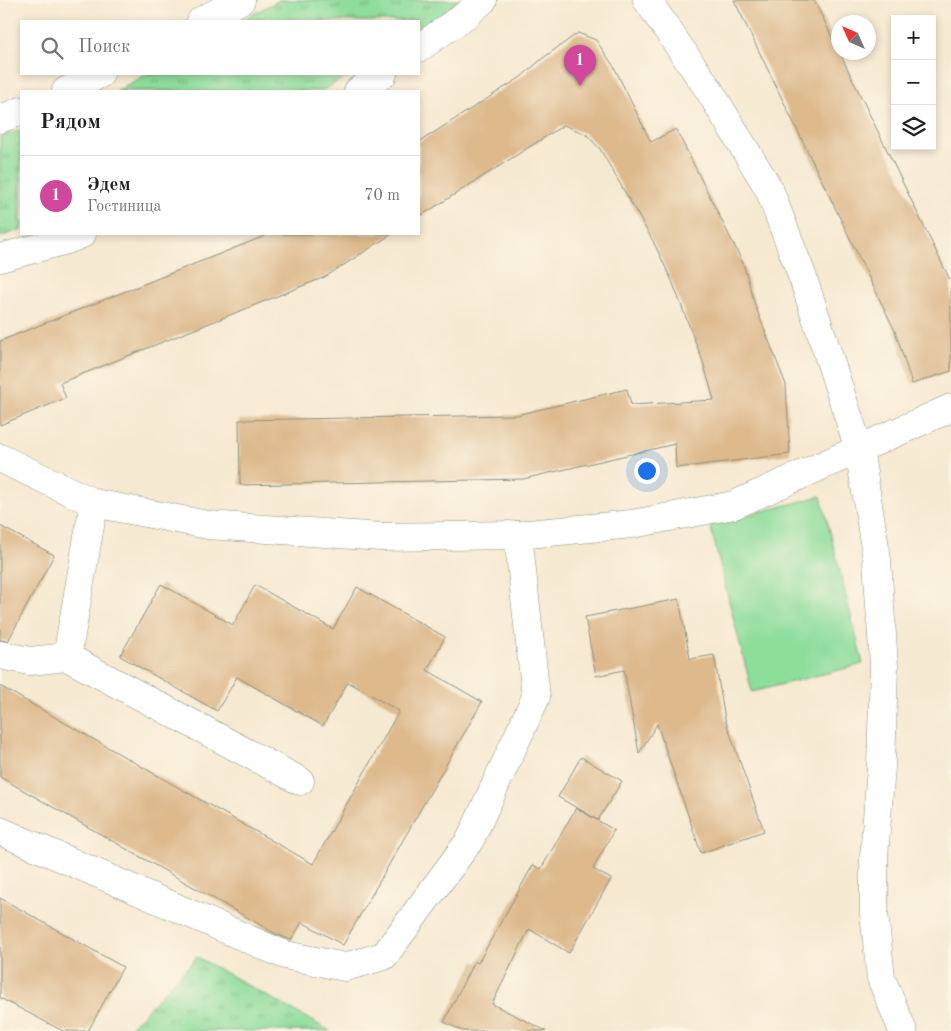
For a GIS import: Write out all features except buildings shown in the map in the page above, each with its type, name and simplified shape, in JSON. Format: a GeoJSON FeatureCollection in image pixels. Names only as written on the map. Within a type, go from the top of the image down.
{"type":"FeatureCollection","features":[{"type":"Feature","properties":{"kind":"street"},"geometry":{"type":"LineString","coordinates":[[203,20],[241,0]]}},
{"type":"Feature","properties":{"kind":"street"},"geometry":{"type":"LineString","coordinates":[[420,47],[484,0]]}},
{"type":"Feature","properties":{"kind":"street"},"geometry":{"type":"LineString","coordinates":[[647,0],[709,90],[768,189],[803,278],[859,449],[877,560],[884,666],[881,767],[874,857],[874,913],[881,978],[903,1031]]}},
{"type":"Feature","properties":{"kind":"street"},"geometry":{"type":"LineString","coordinates":[[68,90],[98,75]]}},
{"type":"Feature","properties":{"kind":"street"},"geometry":{"type":"LineString","coordinates":[[359,90],[382,75]]}},
{"type":"Feature","properties":{"kind":"street"},"geometry":{"type":"LineString","coordinates":[[0,119],[20,110]]}},
{"type":"Feature","properties":{"kind":"street"},"geometry":{"type":"LineString","coordinates":[[0,258],[80,235]]}},
{"type":"Feature","properties":{"kind":"street"},"geometry":{"type":"LineString","coordinates":[[0,458],[94,503],[208,526],[382,537],[518,536],[632,524],[734,505],[951,408]]}},
{"type":"Feature","properties":{"kind":"street"},"geometry":{"type":"LineString","coordinates":[[66,657],[94,503]]}},
{"type":"Feature","properties":{"kind":"street"},"geometry":{"type":"LineString","coordinates":[[0,831],[285,956],[345,967],[384,956],[470,840],[536,697],[518,536]]}},
{"type":"Feature","properties":{"kind":"street"},"geometry":{"type":"LineString","coordinates":[[0,655],[30,661],[66,657],[300,780]]}},
{"type":"Feature","properties":{"kind":"green space"},"geometry":{"type":"Polygon","coordinates":[[[279,0],[459,0],[420,31],[420,20],[243,20],[279,0]]]}},
{"type":"Feature","properties":{"kind":"green space"},"geometry":{"type":"Polygon","coordinates":[[[145,75],[350,75],[323,90],[118,90],[145,75]]]}},
{"type":"Feature","properties":{"kind":"green space"},"geometry":{"type":"Polygon","coordinates":[[[20,130],[20,230],[0,237],[0,137],[20,130]]]}},
{"type":"Feature","properties":{"kind":"green space"},"geometry":{"type":"Polygon","coordinates":[[[821,496],[863,664],[752,692],[710,525],[821,496]]]}},
{"type":"Feature","properties":{"kind":"green space"},"geometry":{"type":"Polygon","coordinates":[[[197,957],[330,1031],[127,1031],[197,957]]]}},
{"type":"Feature","properties":{"kind":"place","name":"Эдем"},"geometry":{"type":"Point","coordinates":[580,86]}}]}
